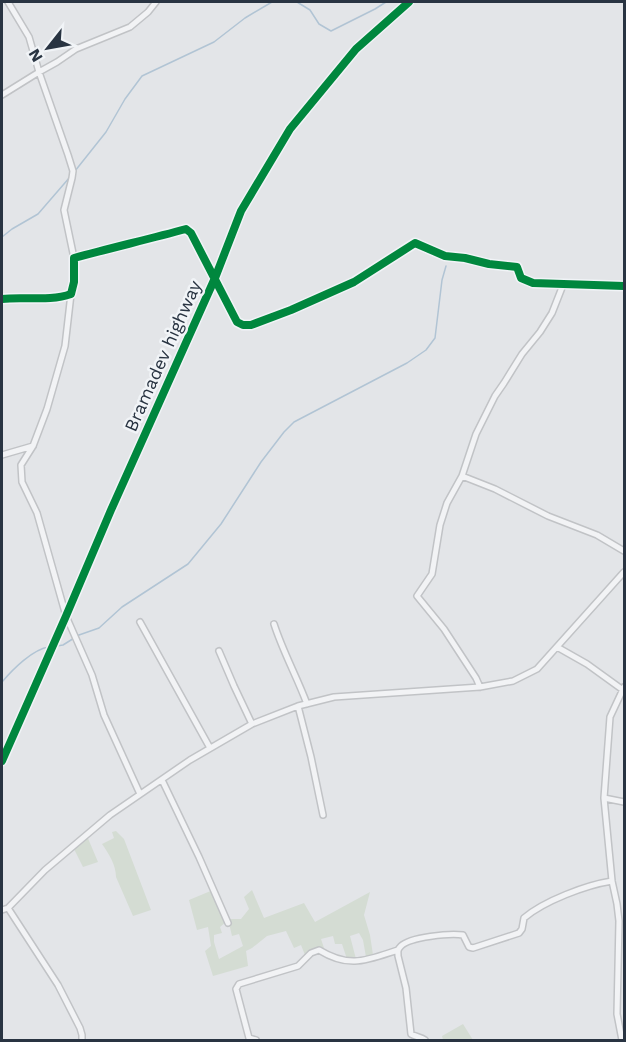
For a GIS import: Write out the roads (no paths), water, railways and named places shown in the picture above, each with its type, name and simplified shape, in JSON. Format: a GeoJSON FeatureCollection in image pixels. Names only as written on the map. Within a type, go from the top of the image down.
{"type":"FeatureCollection","features":[{"type":"Feature","properties":{"kind":"street"},"geometry":{"type":"LineString","coordinates":[[8,2],[29,37],[73,171],[64,210],[74,258],[74,282],[65,346],[47,409],[33,446],[21,465],[22,482],[37,513],[66,616],[92,675],[104,715],[140,794]]}},
{"type":"Feature","properties":{"kind":"street"},"geometry":{"type":"LineString","coordinates":[[2,95],[76,49],[130,27],[156,2]]}},
{"type":"Feature","properties":{"kind":"street","name":"Bramadev highway"},"geometry":{"type":"LineString","coordinates":[[2,761],[215,278],[241,211],[290,129],[356,49],[410,2]]}},
{"type":"Feature","properties":{"kind":"street"},"geometry":{"type":"LineString","coordinates":[[74,258],[186,229],[191,233],[237,322],[243,325],[251,325],[291,310],[354,282],[416,243],[445,256],[517,267],[521,278],[533,283],[624,286]]}},
{"type":"Feature","properties":{"kind":"street"},"geometry":{"type":"LineString","coordinates":[[480,687],[444,629],[417,596],[432,574],[440,525],[447,503],[462,476],[476,434],[495,396],[552,313],[563,285]]}},
{"type":"Feature","properties":{"kind":"street"},"geometry":{"type":"LineString","coordinates":[[2,299],[60,298],[71,294]]}},
{"type":"Feature","properties":{"kind":"street"},"geometry":{"type":"LineString","coordinates":[[2,455],[33,446]]}},
{"type":"Feature","properties":{"kind":"street"},"geometry":{"type":"LineString","coordinates":[[462,476],[495,489],[548,516],[597,535],[624,551]]}},
{"type":"Feature","properties":{"kind":"street"},"geometry":{"type":"LineString","coordinates":[[2,910],[8,908],[45,870],[110,815],[210,748],[252,724],[298,706],[334,697],[480,687],[513,681],[537,669],[624,572]]}},
{"type":"Feature","properties":{"kind":"street"},"geometry":{"type":"LineString","coordinates":[[140,622],[210,748]]}},
{"type":"Feature","properties":{"kind":"street"},"geometry":{"type":"LineString","coordinates":[[274,624],[307,704]]}},
{"type":"Feature","properties":{"kind":"street"},"geometry":{"type":"LineString","coordinates":[[557,647],[624,689],[610,717],[604,798],[612,881],[619,921],[617,1014],[622,1041]]}},
{"type":"Feature","properties":{"kind":"street"},"geometry":{"type":"LineString","coordinates":[[219,651],[252,724]]}},
{"type":"Feature","properties":{"kind":"street"},"geometry":{"type":"LineString","coordinates":[[298,706],[322,815]]}},
{"type":"Feature","properties":{"kind":"street"},"geometry":{"type":"LineString","coordinates":[[162,780],[228,922]]}},
{"type":"Feature","properties":{"kind":"street"},"geometry":{"type":"LineString","coordinates":[[604,798],[624,802]]}},
{"type":"Feature","properties":{"kind":"street"},"geometry":{"type":"LineString","coordinates":[[256,1041],[249,1038],[245,1028],[236,989],[239,984],[298,966],[311,953],[319,950],[349,962],[398,950],[401,946],[416,940],[454,934],[463,935],[469,947],[473,948],[514,936],[522,929],[524,918],[532,911],[577,890],[612,881]]}},
{"type":"Feature","properties":{"kind":"street"},"geometry":{"type":"LineString","coordinates":[[8,908],[58,985],[80,1028],[82,1041]]}},
{"type":"Feature","properties":{"kind":"street"},"geometry":{"type":"LineString","coordinates":[[398,950],[406,988],[411,1034],[425,1041]]}},
{"type":"Feature","properties":{"kind":"waterway"},"geometry":{"type":"LineString","coordinates":[[75,171],[106,132],[125,99],[142,76],[214,42],[245,18],[272,2]]}},
{"type":"Feature","properties":{"kind":"waterway"},"geometry":{"type":"LineString","coordinates":[[297,2],[310,10],[319,24],[331,31],[386,2]]}},
{"type":"Feature","properties":{"kind":"waterway"},"geometry":{"type":"LineString","coordinates":[[2,237],[38,214],[70,177]]}},
{"type":"Feature","properties":{"kind":"waterway"},"geometry":{"type":"LineString","coordinates":[[57,646],[99,628],[122,607],[188,564],[221,524],[261,462],[294,422],[407,363],[426,350],[435,338],[442,280],[446,266]]}},
{"type":"Feature","properties":{"kind":"waterway"},"geometry":{"type":"LineString","coordinates":[[2,682],[36,651],[49,647]]}}]}
